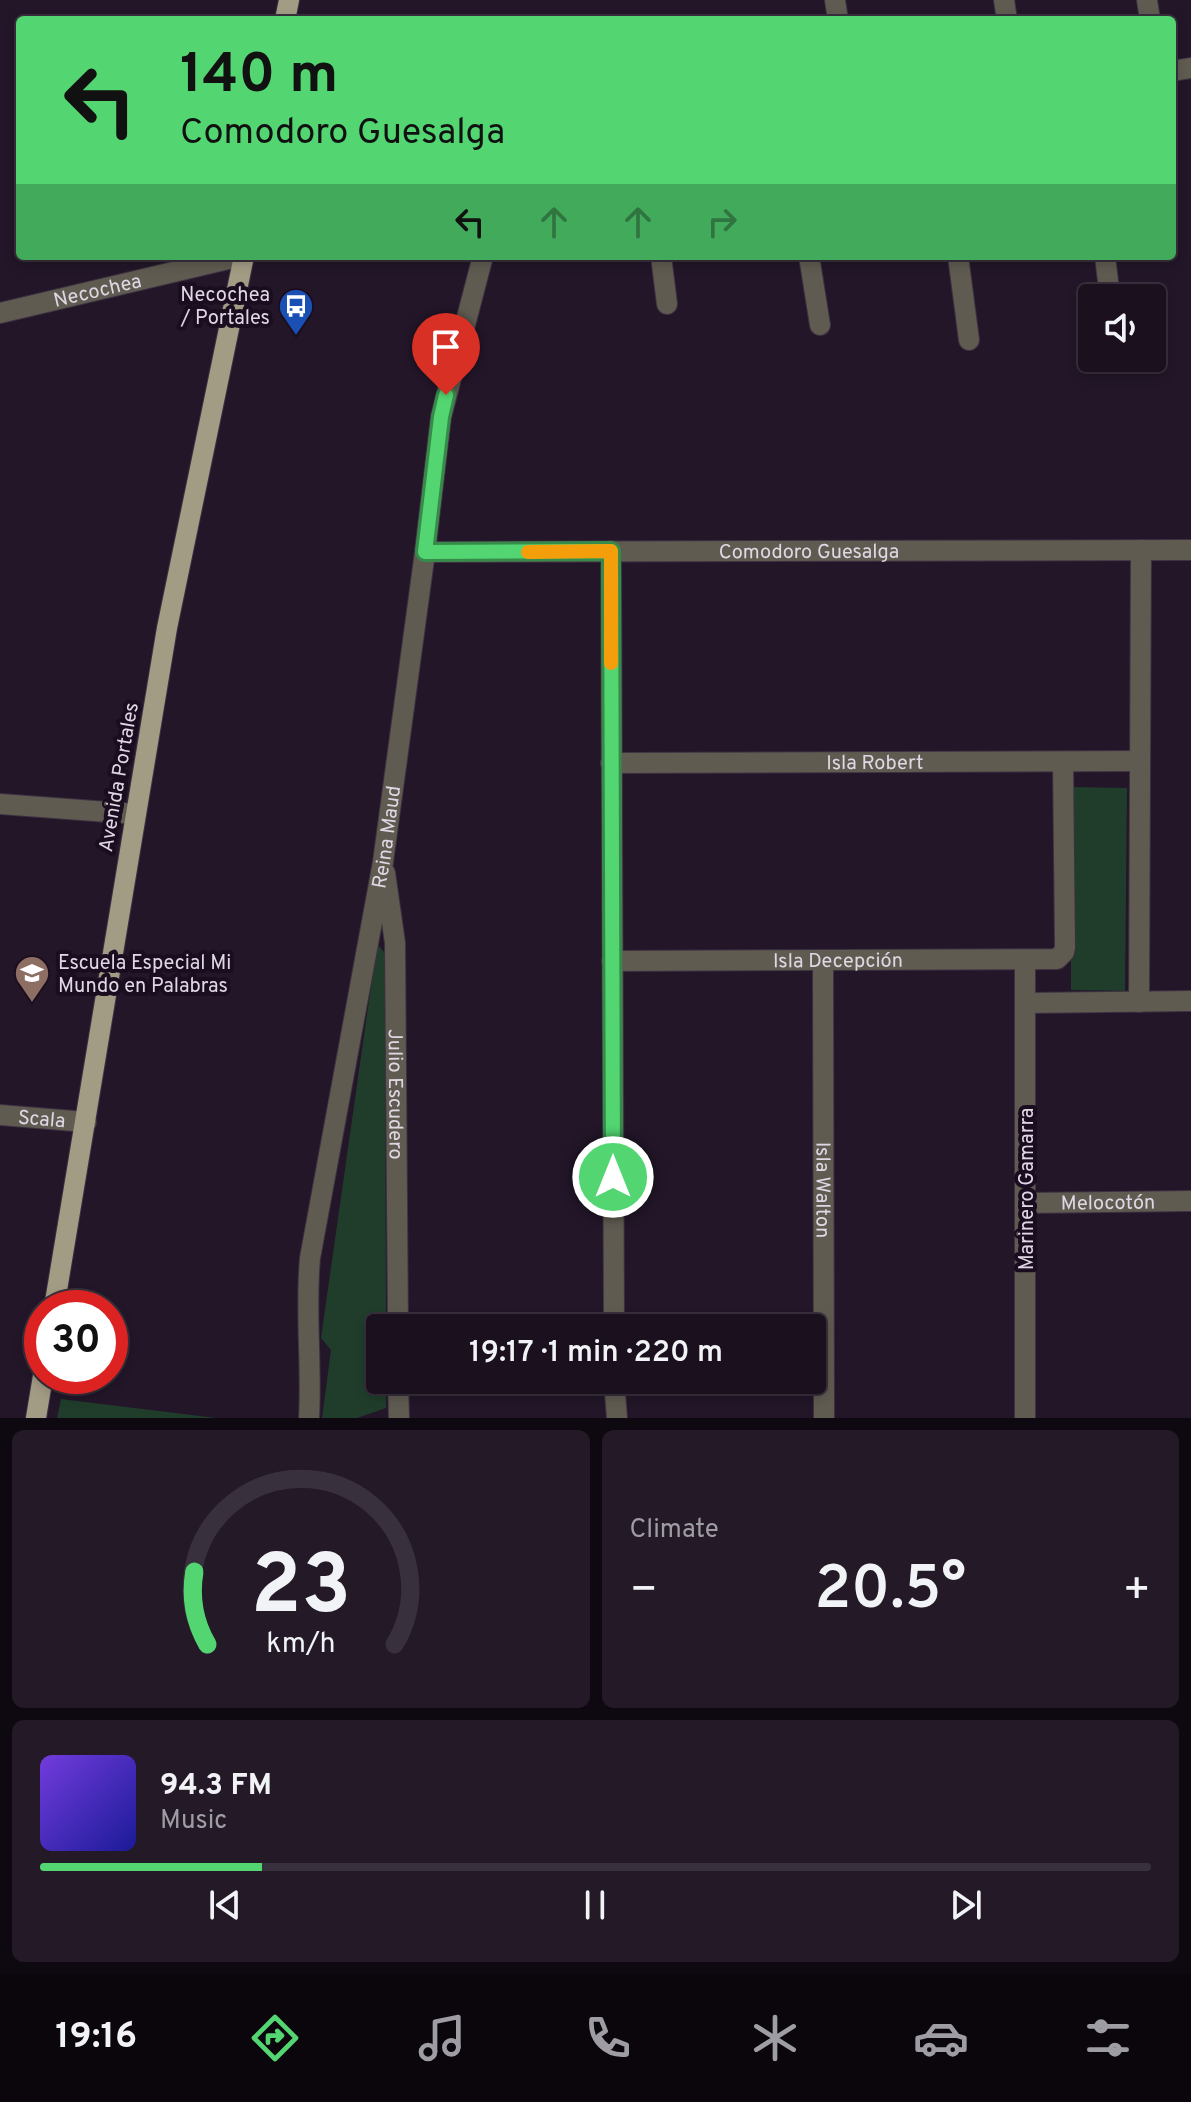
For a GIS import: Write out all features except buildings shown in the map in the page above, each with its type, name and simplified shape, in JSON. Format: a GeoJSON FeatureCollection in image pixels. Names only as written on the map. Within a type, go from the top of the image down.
{"type":"FeatureCollection","features":[{"type":"Feature","properties":{"kind":"main road","name":"Avenida Portales"},"geometry":{"type":"LineString","coordinates":[[57,1290],[167,628],[241,260]]}},
{"type":"Feature","properties":{"kind":"main road"},"geometry":{"type":"LineString","coordinates":[[36,1418],[40,1394]]}},
{"type":"Feature","properties":{"kind":"street","name":"Necochea"},"geometry":{"type":"LineString","coordinates":[[0,313],[225,260]]}},
{"type":"Feature","properties":{"kind":"street","name":"Reina Maud"},"geometry":{"type":"LineString","coordinates":[[309,1418],[311,1382],[307,1291],[310,1258],[383,862],[441,417],[482,260]]}},
{"type":"Feature","properties":{"kind":"street"},"geometry":{"type":"LineString","coordinates":[[662,260],[667,304]]}},
{"type":"Feature","properties":{"kind":"street"},"geometry":{"type":"LineString","coordinates":[[810,260],[820,325]]}},
{"type":"Feature","properties":{"kind":"street"},"geometry":{"type":"LineString","coordinates":[[959,260],[969,340]]}},
{"type":"Feature","properties":{"kind":"street"},"geometry":{"type":"LineString","coordinates":[[1105,260],[1108,284]]}},
{"type":"Feature","properties":{"kind":"street"},"geometry":{"type":"LineString","coordinates":[[1139,1002],[1141,550]]}},
{"type":"Feature","properties":{"kind":"street","name":"Comodoro Guesalga"},"geometry":{"type":"LineString","coordinates":[[425,552],[1191,550]]}},
{"type":"Feature","properties":{"kind":"street"},"geometry":{"type":"LineString","coordinates":[[611,551],[614,1314]]}},
{"type":"Feature","properties":{"kind":"street","name":"Isla Robert"},"geometry":{"type":"LineString","coordinates":[[611,763],[1140,761]]}},
{"type":"Feature","properties":{"kind":"street","name":"Isla Decepción"},"geometry":{"type":"LineString","coordinates":[[612,961],[1053,960],[1061,957],[1065,947],[1063,762]]}},
{"type":"Feature","properties":{"kind":"street"},"geometry":{"type":"LineString","coordinates":[[0,804],[135,814]]}},
{"type":"Feature","properties":{"kind":"street","name":"Julio Escudero"},"geometry":{"type":"LineString","coordinates":[[383,862],[395,943],[398,1314]]}},
{"type":"Feature","properties":{"kind":"street","name":"Isla Walton"},"geometry":{"type":"LineString","coordinates":[[823,960],[824,1418]]}},
{"type":"Feature","properties":{"kind":"street","name":"Marinero Gamarra"},"geometry":{"type":"LineString","coordinates":[[1025,960],[1025,1418]]}},
{"type":"Feature","properties":{"kind":"street"},"geometry":{"type":"LineString","coordinates":[[1025,1003],[1191,1001]]}},
{"type":"Feature","properties":{"kind":"street","name":"Scala"},"geometry":{"type":"LineString","coordinates":[[0,1115],[86,1122]]}},
{"type":"Feature","properties":{"kind":"street","name":"Melocotón"},"geometry":{"type":"LineString","coordinates":[[1026,1203],[1191,1201]]}},
{"type":"Feature","properties":{"kind":"street"},"geometry":{"type":"LineString","coordinates":[[398,1394],[399,1418]]}},
{"type":"Feature","properties":{"kind":"street"},"geometry":{"type":"LineString","coordinates":[[615,1394],[617,1418]]}},
{"type":"Feature","properties":{"kind":"green space"},"geometry":{"type":"Polygon","coordinates":[[[1071,787],[1127,788],[1125,991],[1071,990],[1071,787]]]}},
{"type":"Feature","properties":{"kind":"green space"},"geometry":{"type":"Polygon","coordinates":[[[377,944],[385,953],[386,1314],[366,1314],[366,1394],[386,1394],[386,1408],[357,1418],[322,1418],[331,1350],[321,1338],[377,944]]]}},
{"type":"Feature","properties":{"kind":"green space"},"geometry":{"type":"Polygon","coordinates":[[[61,1399],[216,1418],[57,1418],[61,1399]]]}},
{"type":"Feature","properties":{"kind":"slow traffic"},"geometry":{"type":"LineString","coordinates":[[528,552],[611,551],[611,663]]}},
{"type":"Feature","properties":{"kind":"place","name":"Necochea / Portales"},"geometry":{"type":"Point","coordinates":[296,337]}},
{"type":"Feature","properties":{"kind":"place","name":"Escuela Especial Mi Mundo en Palabras"},"geometry":{"type":"Point","coordinates":[32,1004]}},
{"type":"Feature","properties":{"kind":"route"},"geometry":{"type":"LineString","coordinates":[[446,395],[425,552],[611,551],[613,1177]]}}]}
